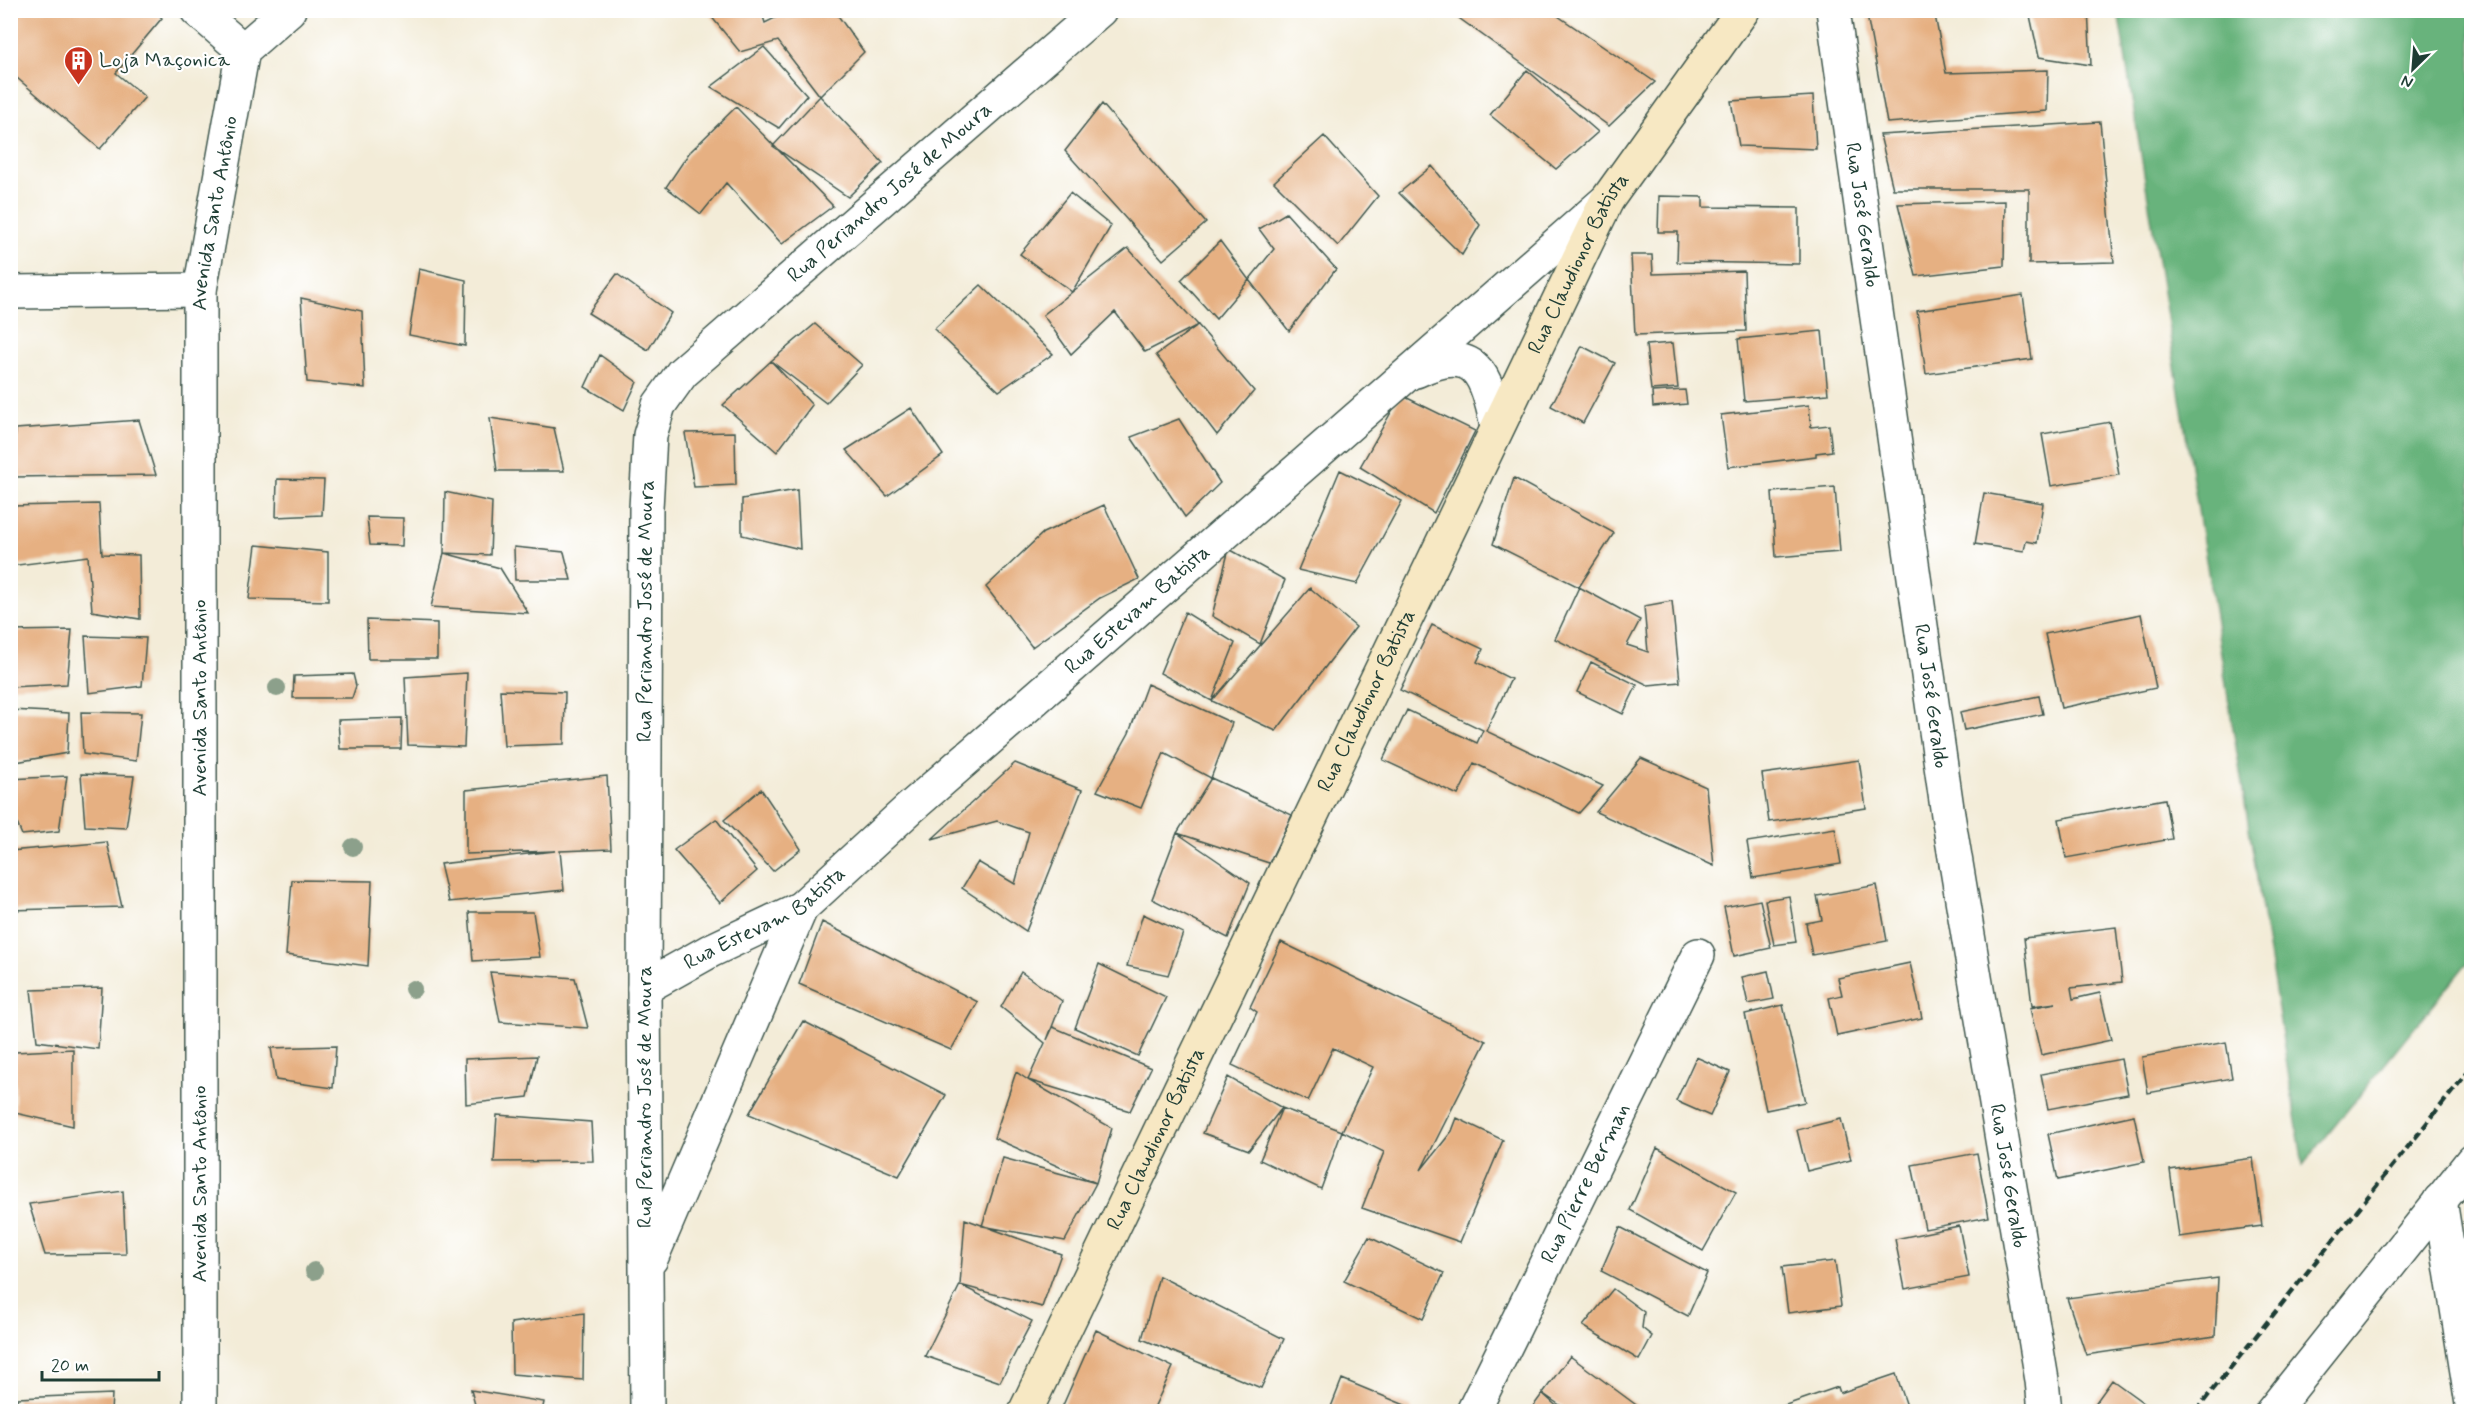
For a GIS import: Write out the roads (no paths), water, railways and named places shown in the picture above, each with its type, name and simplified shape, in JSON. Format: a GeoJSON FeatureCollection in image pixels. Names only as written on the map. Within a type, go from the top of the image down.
{"type":"FeatureCollection","features":[{"type":"Feature","properties":{"kind":"main road","name":"Rua Claudionor Batista"},"geometry":{"type":"LineString","coordinates":[[1025,1412],[1607,200],[1743,10]]}},
{"type":"Feature","properties":{"kind":"street"},"geometry":{"type":"LineString","coordinates":[[197,10],[243,50],[289,10]]}},
{"type":"Feature","properties":{"kind":"street","name":"Rua Periandro José de Moura"},"geometry":{"type":"LineString","coordinates":[[648,1412],[644,988],[646,508],[650,435],[659,405],[682,373],[1100,10]]}},
{"type":"Feature","properties":{"kind":"street","name":"Rua José Geraldo"},"geometry":{"type":"LineString","coordinates":[[1833,10],[1948,815],[2043,1396]]}},
{"type":"Feature","properties":{"kind":"street","name":"Avenida Santo Antônio"},"geometry":{"type":"LineString","coordinates":[[200,1412],[200,290],[243,50]]}},
{"type":"Feature","properties":{"kind":"street","name":"Rua Estevam Batista"},"geometry":{"type":"LineString","coordinates":[[644,988],[710,951],[801,908],[909,809],[1607,200]]}},
{"type":"Feature","properties":{"kind":"street"},"geometry":{"type":"LineString","coordinates":[[10,292],[200,290]]}},
{"type":"Feature","properties":{"kind":"street"},"geometry":{"type":"LineString","coordinates":[[1404,377],[1435,362],[1465,362],[1477,369],[1485,378],[1497,427]]}},
{"type":"Feature","properties":{"kind":"street"},"geometry":{"type":"LineString","coordinates":[[646,1272],[801,908]]}},
{"type":"Feature","properties":{"kind":"street","name":"Rua Pierre Berman"},"geometry":{"type":"LineString","coordinates":[[1473,1412],[1698,955]]}},
{"type":"Feature","properties":{"kind":"street"},"geometry":{"type":"LineString","coordinates":[[2272,1412],[2472,1161]]}},
{"type":"Feature","properties":{"kind":"street"},"geometry":{"type":"LineString","coordinates":[[2440,1200],[2472,1404]]}},
{"type":"Feature","properties":{"kind":"railway"},"geometry":{"type":"LineString","coordinates":[[2195,1412],[2472,1067]]}},
{"type":"Feature","properties":{"kind":"place","name":"Loja Maçonica"},"geometry":{"type":"Point","coordinates":[78,86]}}]}
